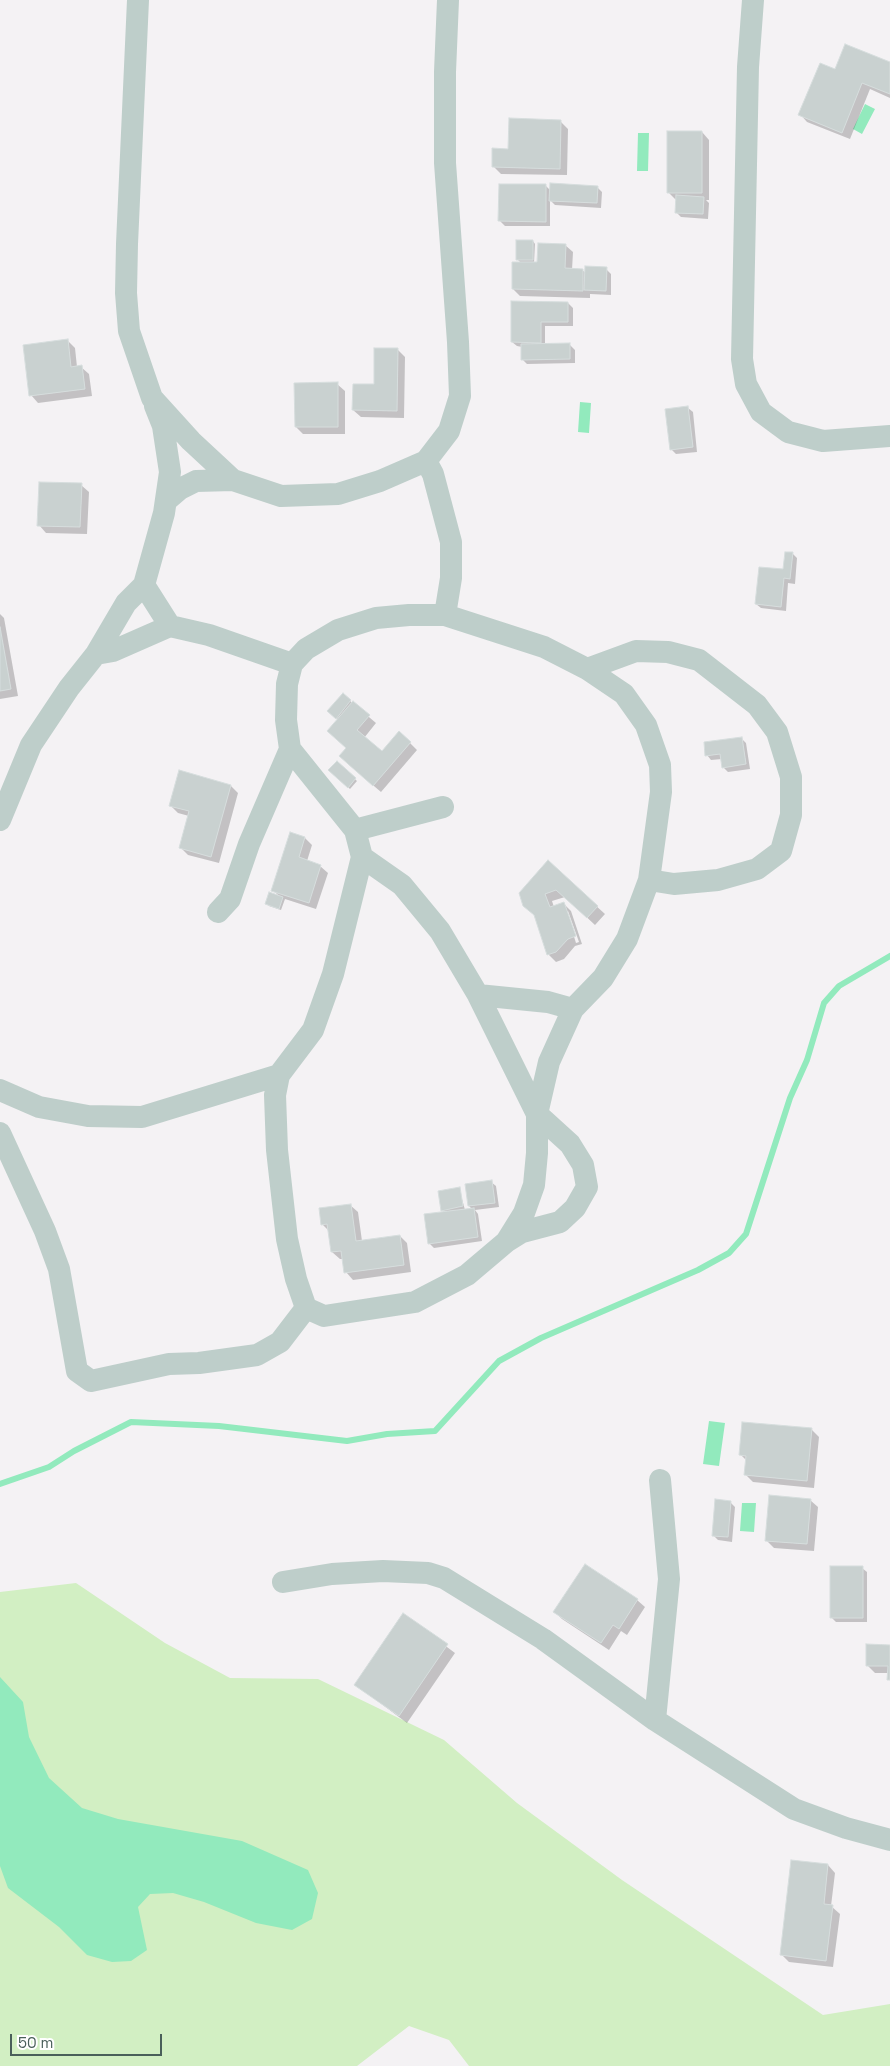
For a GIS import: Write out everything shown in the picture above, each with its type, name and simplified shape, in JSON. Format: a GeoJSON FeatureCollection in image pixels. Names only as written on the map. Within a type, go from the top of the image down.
{"type":"FeatureCollection","features":[{"type":"Feature","properties":{"kind":"street"},"geometry":{"type":"LineString","coordinates":[[0,820],[31,745],[69,688],[96,654],[126,603],[144,585],[166,501],[170,472],[163,426],[129,331],[126,293],[129,170],[138,0]]}},
{"type":"Feature","properties":{"kind":"street"},"geometry":{"type":"LineString","coordinates":[[166,501],[180,489],[196,481],[233,480],[281,496],[338,494],[380,481],[426,461],[449,432],[460,396],[445,163],[444,72],[448,0]]}},
{"type":"Feature","properties":{"kind":"street"},"geometry":{"type":"LineString","coordinates":[[753,0],[748,67],[745,190],[742,359],[746,384],[761,412],[788,432],[823,441],[890,436]]}},
{"type":"Feature","properties":{"kind":"street"},"geometry":{"type":"LineString","coordinates":[[152,398],[191,441],[233,480]]}},
{"type":"Feature","properties":{"kind":"street"},"geometry":{"type":"LineString","coordinates":[[426,461],[433,474],[451,542],[451,578],[445,615]]}},
{"type":"Feature","properties":{"kind":"street"},"geometry":{"type":"LineString","coordinates":[[144,585],[170,626]]}},
{"type":"Feature","properties":{"kind":"street"},"geometry":{"type":"LineString","coordinates":[[362,857],[402,885],[440,931],[478,995],[537,1114],[570,1144],[583,1164],[587,1187],[575,1208],[560,1222],[522,1232],[506,1242],[467,1275],[446,1287],[415,1302],[324,1316],[306,1308],[296,1278],[286,1229],[277,1150],[275,1095],[279,1075],[312,1030],[333,974],[362,857],[355,830],[290,749],[286,720],[287,684],[292,664],[306,649],[338,630],[376,618],[408,615],[445,615],[544,648],[587,669],[624,694],[646,725],[660,765],[661,792],[650,880],[627,939],[603,978],[574,1009],[549,1062],[537,1114],[537,1153],[534,1185],[524,1213],[506,1242]]}},
{"type":"Feature","properties":{"kind":"street"},"geometry":{"type":"LineString","coordinates":[[96,654],[113,651],[170,626],[209,635],[292,664]]}},
{"type":"Feature","properties":{"kind":"street"},"geometry":{"type":"LineString","coordinates":[[587,669],[636,651],[668,652],[699,660],[757,706],[777,732],[791,777],[791,815],[781,851],[757,869],[718,880],[674,884],[650,880]]}},
{"type":"Feature","properties":{"kind":"street"},"geometry":{"type":"LineString","coordinates":[[218,912],[230,899],[249,844],[290,749]]}},
{"type":"Feature","properties":{"kind":"street"},"geometry":{"type":"LineString","coordinates":[[355,830],[443,807]]}},
{"type":"Feature","properties":{"kind":"street"},"geometry":{"type":"LineString","coordinates":[[478,995],[548,1002],[574,1009]]}},
{"type":"Feature","properties":{"kind":"street"},"geometry":{"type":"LineString","coordinates":[[0,1090],[39,1107],[88,1116],[142,1117],[279,1075]]}},
{"type":"Feature","properties":{"kind":"street"},"geometry":{"type":"LineString","coordinates":[[0,1133],[44,1230],[58,1270],[77,1371],[91,1381],[169,1364],[199,1363],[257,1355],[280,1342],[306,1308]]}},
{"type":"Feature","properties":{"kind":"street"},"geometry":{"type":"LineString","coordinates":[[655,1720],[669,1580],[660,1480]]}},
{"type":"Feature","properties":{"kind":"street"},"geometry":{"type":"LineString","coordinates":[[283,1582],[332,1574],[382,1571],[419,1572],[444,1578],[543,1639],[655,1720],[794,1809],[846,1828],[890,1840]]}},
{"type":"Feature","properties":{"kind":"shaded area"},"geometry":{"type":"Polygon","coordinates":[[[865,104],[875,109],[862,134],[853,129],[865,104]]]}},
{"type":"Feature","properties":{"kind":"shaded area"},"geometry":{"type":"Polygon","coordinates":[[[638,133],[649,133],[648,171],[637,171],[638,133]]]}},
{"type":"Feature","properties":{"kind":"shaded area"},"geometry":{"type":"Polygon","coordinates":[[[580,402],[591,403],[589,433],[578,432],[580,402]]]}},
{"type":"Feature","properties":{"kind":"shaded area"},"geometry":{"type":"Polygon","coordinates":[[[709,1421],[725,1423],[719,1466],[703,1464],[709,1421]]]}},
{"type":"Feature","properties":{"kind":"shaded area"},"geometry":{"type":"Polygon","coordinates":[[[742,1503],[756,1503],[754,1532],[740,1531],[742,1503]]]}},
{"type":"Feature","properties":{"kind":"shaded area"},"geometry":{"type":"Polygon","coordinates":[[[76,1583],[165,1643],[230,1678],[318,1679],[444,1740],[517,1803],[622,1880],[823,2015],[890,2004],[890,2066],[469,2066],[449,2040],[409,2026],[357,2066],[0,2066],[0,1592],[76,1583]]]}},
{"type":"Feature","properties":{"kind":"shaded area"},"geometry":{"type":"Polygon","coordinates":[[[0,1677],[23,1702],[29,1737],[49,1778],[82,1808],[118,1819],[242,1841],[308,1870],[318,1893],[312,1919],[292,1930],[256,1923],[204,1902],[173,1893],[150,1894],[138,1907],[147,1950],[131,1961],[112,1962],[87,1955],[59,1927],[8,1888],[0,1866],[0,1677]]]}},
{"type":"Feature","properties":{"kind":"building"},"geometry":{"type":"Polygon","coordinates":[[[845,44],[890,62],[890,94],[862,83],[842,133],[798,115],[820,63],[835,69],[845,44]]]}},
{"type":"Feature","properties":{"kind":"building"},"geometry":{"type":"Polygon","coordinates":[[[509,118],[561,120],[560,169],[492,167],[492,148],[508,149],[509,118]]]}},
{"type":"Feature","properties":{"kind":"building"},"geometry":{"type":"Polygon","coordinates":[[[667,131],[702,131],[702,193],[667,193],[667,131]]]}},
{"type":"Feature","properties":{"kind":"building"},"geometry":{"type":"Polygon","coordinates":[[[550,183],[598,186],[597,203],[549,201],[550,183]]]}},
{"type":"Feature","properties":{"kind":"building"},"geometry":{"type":"Polygon","coordinates":[[[499,184],[546,184],[546,222],[498,221],[499,184]]]}},
{"type":"Feature","properties":{"kind":"building"},"geometry":{"type":"Polygon","coordinates":[[[676,195],[704,197],[703,214],[675,213],[676,195]]]}},
{"type":"Feature","properties":{"kind":"building"},"geometry":{"type":"Polygon","coordinates":[[[516,240],[533,240],[533,260],[516,260],[516,240]]]}},
{"type":"Feature","properties":{"kind":"building"},"geometry":{"type":"Polygon","coordinates":[[[538,243],[566,244],[565,268],[583,269],[583,291],[512,289],[512,262],[537,262],[538,243]]]}},
{"type":"Feature","properties":{"kind":"building"},"geometry":{"type":"Polygon","coordinates":[[[585,266],[607,267],[606,291],[584,290],[585,266]]]}},
{"type":"Feature","properties":{"kind":"building"},"geometry":{"type":"Polygon","coordinates":[[[511,301],[568,302],[568,322],[541,322],[541,343],[511,342],[511,301]]]}},
{"type":"Feature","properties":{"kind":"building"},"geometry":{"type":"Polygon","coordinates":[[[68,339],[71,367],[82,365],[85,389],[29,396],[23,345],[68,339]]]}},
{"type":"Feature","properties":{"kind":"building"},"geometry":{"type":"Polygon","coordinates":[[[570,343],[570,359],[521,360],[521,344],[570,343]]]}},
{"type":"Feature","properties":{"kind":"building"},"geometry":{"type":"Polygon","coordinates":[[[374,348],[398,348],[397,411],[352,410],[353,384],[374,384],[374,348]]]}},
{"type":"Feature","properties":{"kind":"building"},"geometry":{"type":"Polygon","coordinates":[[[338,382],[338,427],[295,427],[294,383],[338,382]]]}},
{"type":"Feature","properties":{"kind":"building"},"geometry":{"type":"Polygon","coordinates":[[[688,406],[693,447],[670,450],[665,409],[688,406]]]}},
{"type":"Feature","properties":{"kind":"building"},"geometry":{"type":"Polygon","coordinates":[[[39,482],[82,483],[80,527],[37,526],[39,482]]]}},
{"type":"Feature","properties":{"kind":"building"},"geometry":{"type":"Polygon","coordinates":[[[785,552],[793,552],[790,579],[784,578],[781,607],[755,604],[759,567],[783,569],[785,552]]]}},
{"type":"Feature","properties":{"kind":"building"},"geometry":{"type":"Polygon","coordinates":[[[0,627],[11,689],[0,691],[0,627]]]}},
{"type":"Feature","properties":{"kind":"building"},"geometry":{"type":"Polygon","coordinates":[[[343,693],[351,700],[336,719],[327,711],[343,693]]]}},
{"type":"Feature","properties":{"kind":"building"},"geometry":{"type":"Polygon","coordinates":[[[353,701],[370,715],[357,730],[382,751],[399,731],[411,742],[373,786],[339,756],[346,748],[327,731],[353,701]]]}},
{"type":"Feature","properties":{"kind":"building"},"geometry":{"type":"Polygon","coordinates":[[[742,737],[746,764],[722,768],[720,754],[705,756],[704,742],[742,737]]]}},
{"type":"Feature","properties":{"kind":"building"},"geometry":{"type":"Polygon","coordinates":[[[337,761],[356,778],[348,788],[328,770],[337,761]]]}},
{"type":"Feature","properties":{"kind":"building"},"geometry":{"type":"Polygon","coordinates":[[[179,770],[231,785],[211,857],[179,848],[189,811],[169,806],[179,770]]]}},
{"type":"Feature","properties":{"kind":"building"},"geometry":{"type":"Polygon","coordinates":[[[290,832],[305,837],[299,857],[321,865],[309,903],[271,891],[290,832]]]}},
{"type":"Feature","properties":{"kind":"building"},"geometry":{"type":"Polygon","coordinates":[[[548,860],[598,906],[587,918],[556,890],[545,894],[550,907],[564,902],[576,936],[568,939],[556,952],[547,955],[534,915],[523,906],[519,893],[548,860]]]}},
{"type":"Feature","properties":{"kind":"building"},"geometry":{"type":"Polygon","coordinates":[[[269,892],[283,897],[279,909],[265,904],[269,892]]]}},
{"type":"Feature","properties":{"kind":"building"},"geometry":{"type":"Polygon","coordinates":[[[492,1180],[495,1203],[468,1206],[465,1184],[492,1180]]]}},
{"type":"Feature","properties":{"kind":"building"},"geometry":{"type":"Polygon","coordinates":[[[460,1187],[463,1206],[441,1211],[438,1191],[460,1187]]]}},
{"type":"Feature","properties":{"kind":"building"},"geometry":{"type":"Polygon","coordinates":[[[351,1204],[356,1241],[400,1235],[404,1265],[344,1273],[341,1251],[331,1252],[327,1224],[321,1225],[319,1208],[351,1204]]]}},
{"type":"Feature","properties":{"kind":"building"},"geometry":{"type":"Polygon","coordinates":[[[474,1208],[478,1237],[428,1244],[424,1214],[474,1208]]]}},
{"type":"Feature","properties":{"kind":"building"},"geometry":{"type":"Polygon","coordinates":[[[742,1422],[812,1428],[807,1481],[744,1475],[746,1456],[739,1455],[742,1422]]]}},
{"type":"Feature","properties":{"kind":"building"},"geometry":{"type":"Polygon","coordinates":[[[769,1495],[811,1499],[807,1544],[765,1541],[769,1495]]]}},
{"type":"Feature","properties":{"kind":"building"},"geometry":{"type":"Polygon","coordinates":[[[715,1499],[731,1501],[728,1537],[712,1536],[715,1499]]]}},
{"type":"Feature","properties":{"kind":"building"},"geometry":{"type":"Polygon","coordinates":[[[585,1564],[638,1599],[619,1629],[613,1625],[601,1643],[553,1612],[585,1564]]]}},
{"type":"Feature","properties":{"kind":"building"},"geometry":{"type":"Polygon","coordinates":[[[830,1566],[863,1566],[863,1618],[830,1618],[830,1566]]]}},
{"type":"Feature","properties":{"kind":"building"},"geometry":{"type":"Polygon","coordinates":[[[403,1613],[448,1644],[399,1716],[354,1685],[403,1613]]]}},
{"type":"Feature","properties":{"kind":"building"},"geometry":{"type":"Polygon","coordinates":[[[866,1644],[890,1645],[890,1680],[887,1680],[888,1666],[866,1666],[866,1644]]]}},
{"type":"Feature","properties":{"kind":"building"},"geometry":{"type":"Polygon","coordinates":[[[791,1860],[828,1864],[824,1904],[833,1905],[826,1961],[780,1955],[791,1860]]]}},
{"type":"Feature","properties":{"kind":"waterway"},"geometry":{"type":"LineString","coordinates":[[0,1484],[49,1467],[74,1451],[131,1422],[219,1426],[347,1441],[387,1434],[435,1431],[499,1361],[541,1338],[698,1270],[729,1253],[746,1234],[790,1098],[807,1060],[824,1003],[839,986],[890,956]]}}]}
